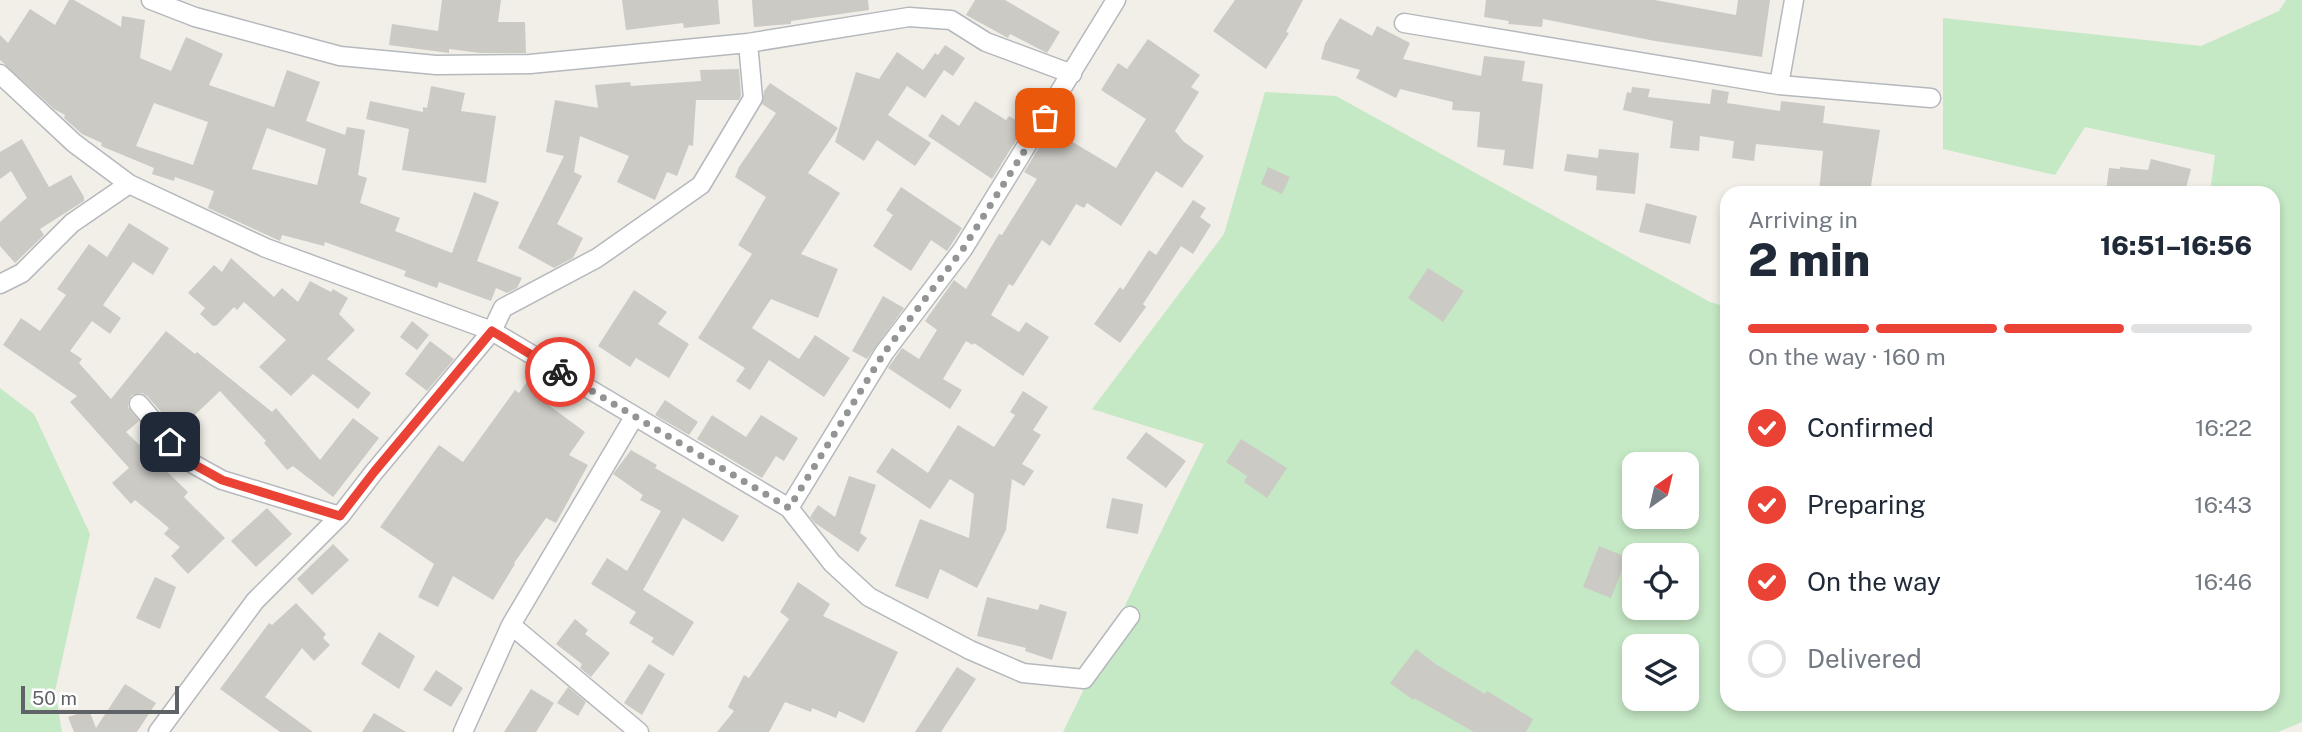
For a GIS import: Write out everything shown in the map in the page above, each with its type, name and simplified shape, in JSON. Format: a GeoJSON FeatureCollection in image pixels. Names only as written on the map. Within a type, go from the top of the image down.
{"type":"FeatureCollection","features":[{"type":"Feature","properties":{"kind":"street"},"geometry":{"type":"LineString","coordinates":[[151,0],[195,17],[340,55],[436,65],[530,64],[748,43],[909,18],[951,20],[986,42],[1072,74]]}},
{"type":"Feature","properties":{"kind":"street"},"geometry":{"type":"LineString","coordinates":[[789,508],[884,353],[963,249],[1116,0]]}},
{"type":"Feature","properties":{"kind":"street"},"geometry":{"type":"LineString","coordinates":[[1779,85],[1794,0]]}},
{"type":"Feature","properties":{"kind":"street"},"geometry":{"type":"LineString","coordinates":[[1404,23],[1779,85],[1931,98]]}},
{"type":"Feature","properties":{"kind":"street"},"geometry":{"type":"LineString","coordinates":[[158,732],[255,601],[340,516],[492,331],[503,308],[597,258],[701,185],[753,98],[748,43]]}},
{"type":"Feature","properties":{"kind":"street"},"geometry":{"type":"LineString","coordinates":[[0,74],[74,143],[129,184],[265,248],[492,331],[789,508],[832,563],[869,597],[970,650],[1023,673],[1084,679],[1130,616]]}},
{"type":"Feature","properties":{"kind":"street"},"geometry":{"type":"LineString","coordinates":[[0,285],[22,273],[72,223],[129,184]]}},
{"type":"Feature","properties":{"kind":"street"},"geometry":{"type":"LineString","coordinates":[[139,404],[186,460],[222,480],[340,516]]}},
{"type":"Feature","properties":{"kind":"street"},"geometry":{"type":"LineString","coordinates":[[463,732],[511,625],[634,417]]}},
{"type":"Feature","properties":{"kind":"street"},"geometry":{"type":"LineString","coordinates":[[511,625],[639,732]]}},
{"type":"Feature","properties":{"kind":"green space"},"geometry":{"type":"Polygon","coordinates":[[[2286,0],[2302,0],[2302,722],[2278,732],[1063,732],[1204,444],[1092,409],[1224,234],[1265,92],[1336,96],[1710,302],[1720,305],[1720,711],[2280,711],[2280,186],[2211,186],[2215,155],[2085,127],[2055,175],[1943,149],[1943,18],[2201,46],[2279,11],[2286,0]]]}},
{"type":"Feature","properties":{"kind":"green space"},"geometry":{"type":"Polygon","coordinates":[[[0,388],[34,414],[90,534],[55,691],[62,732],[0,732],[0,388]]]}},
{"type":"Feature","properties":{"kind":"building"},"geometry":{"type":"Polygon","coordinates":[[[69,0],[74,0],[121,27],[122,16],[145,20],[140,58],[171,71],[186,37],[223,54],[209,85],[274,107],[287,70],[320,82],[306,121],[345,135],[347,127],[365,130],[358,175],[367,178],[360,203],[400,218],[395,231],[452,253],[474,192],[499,202],[477,261],[522,278],[517,288],[507,293],[496,288],[491,301],[439,282],[437,288],[404,276],[406,271],[325,242],[324,246],[282,235],[280,241],[208,208],[214,191],[175,177],[174,181],[152,174],[154,168],[101,146],[102,143],[82,134],[64,118],[65,115],[54,109],[0,60],[0,35],[8,43],[30,9],[55,25],[69,0]],[[154,103],[136,146],[193,165],[208,122],[154,103]],[[267,128],[252,169],[317,185],[326,149],[267,128]]]}},
{"type":"Feature","properties":{"kind":"building"},"geometry":{"type":"Polygon","coordinates":[[[442,0],[501,0],[498,22],[525,22],[526,53],[480,53],[449,49],[449,53],[389,45],[392,24],[438,31],[442,0]]]}},
{"type":"Feature","properties":{"kind":"building"},"geometry":{"type":"Polygon","coordinates":[[[622,0],[718,0],[720,24],[684,28],[683,23],[626,30],[622,0]]]}},
{"type":"Feature","properties":{"kind":"building"},"geometry":{"type":"Polygon","coordinates":[[[752,0],[868,0],[869,10],[791,21],[791,24],[754,27],[752,0]]]}},
{"type":"Feature","properties":{"kind":"building"},"geometry":{"type":"Polygon","coordinates":[[[975,0],[1005,0],[1060,32],[1047,53],[1010,34],[1008,38],[966,15],[975,0]]]}},
{"type":"Feature","properties":{"kind":"building"},"geometry":{"type":"Polygon","coordinates":[[[1235,0],[1303,0],[1286,32],[1289,33],[1266,69],[1213,31],[1235,0]]]}},
{"type":"Feature","properties":{"kind":"building"},"geometry":{"type":"Polygon","coordinates":[[[1486,0],[1655,0],[1736,15],[1738,0],[1770,0],[1762,57],[1655,41],[1543,19],[1542,27],[1508,24],[1509,21],[1484,17],[1486,0]]]}},
{"type":"Feature","properties":{"kind":"building"},"geometry":{"type":"Polygon","coordinates":[[[1340,18],[1372,36],[1377,26],[1410,43],[1403,59],[1481,76],[1484,56],[1525,61],[1522,81],[1543,84],[1533,169],[1503,165],[1505,150],[1477,147],[1480,112],[1452,110],[1453,102],[1400,89],[1396,98],[1356,78],[1360,70],[1321,59],[1325,44],[1340,18]]]}},
{"type":"Feature","properties":{"kind":"building"},"geometry":{"type":"Polygon","coordinates":[[[1148,39],[1200,75],[1191,87],[1199,92],[1175,131],[1184,142],[1204,156],[1182,188],[1156,171],[1121,226],[1087,203],[1084,208],[1076,204],[1050,246],[1042,240],[1013,286],[1009,284],[991,315],[1019,332],[1026,322],[1049,337],[1023,376],[974,343],[973,345],[966,341],[943,379],[962,390],[950,409],[888,368],[902,348],[919,359],[937,330],[925,321],[954,280],[966,289],[999,234],[1002,235],[1037,179],[1024,172],[1045,138],[1050,141],[1056,132],[1116,168],[1146,119],[1101,90],[1118,63],[1127,69],[1148,39]]]}},
{"type":"Feature","properties":{"kind":"building"},"geometry":{"type":"Polygon","coordinates":[[[945,45],[965,58],[953,76],[944,70],[925,98],[907,86],[888,115],[931,143],[915,166],[877,140],[864,161],[835,142],[856,72],[879,79],[897,52],[923,70],[935,53],[938,55],[945,45]]]}},
{"type":"Feature","properties":{"kind":"building"},"geometry":{"type":"Polygon","coordinates":[[[739,69],[739,100],[696,100],[693,146],[689,145],[677,176],[667,172],[655,200],[617,182],[629,156],[580,136],[574,172],[582,176],[557,224],[583,238],[573,258],[554,268],[518,248],[564,156],[546,152],[555,100],[598,108],[595,85],[630,82],[631,86],[701,81],[700,70],[739,69]]]}},
{"type":"Feature","properties":{"kind":"building"},"geometry":{"type":"Polygon","coordinates":[[[770,83],[838,128],[808,173],[840,193],[801,254],[838,269],[818,318],[771,299],[752,328],[799,359],[815,335],[850,358],[824,397],[769,360],[750,390],[736,381],[745,368],[698,338],[752,254],[738,245],[766,197],[735,177],[776,113],[762,104],[764,91],[770,83]]]}},
{"type":"Feature","properties":{"kind":"building"},"geometry":{"type":"Polygon","coordinates":[[[431,86],[465,93],[461,111],[496,116],[486,183],[402,170],[409,129],[366,119],[370,101],[423,112],[423,107],[427,108],[431,86]]]}},
{"type":"Feature","properties":{"kind":"building"},"geometry":{"type":"Polygon","coordinates":[[[1632,87],[1650,89],[1648,97],[1710,104],[1712,89],[1729,92],[1727,103],[1780,111],[1781,101],[1825,106],[1823,123],[1880,130],[1871,186],[1820,186],[1823,151],[1756,144],[1754,161],[1732,158],[1734,141],[1700,136],[1699,151],[1670,148],[1673,121],[1623,110],[1627,92],[1631,93],[1632,87]]]}},
{"type":"Feature","properties":{"kind":"building"},"geometry":{"type":"Polygon","coordinates":[[[975,101],[1006,120],[1009,116],[1025,126],[992,179],[928,136],[942,114],[959,126],[975,101]]]}},
{"type":"Feature","properties":{"kind":"building"},"geometry":{"type":"Polygon","coordinates":[[[22,139],[49,187],[71,175],[84,201],[40,229],[44,235],[15,263],[0,246],[0,222],[27,198],[11,171],[0,179],[0,152],[22,139]]]}},
{"type":"Feature","properties":{"kind":"building"},"geometry":{"type":"Polygon","coordinates":[[[1599,149],[1639,153],[1635,194],[1596,190],[1597,176],[1564,171],[1567,154],[1598,158],[1599,149]]]}},
{"type":"Feature","properties":{"kind":"building"},"geometry":{"type":"Polygon","coordinates":[[[2151,159],[2191,169],[2187,186],[2107,186],[2109,168],[2148,170],[2151,159]]]}},
{"type":"Feature","properties":{"kind":"building"},"geometry":{"type":"Polygon","coordinates":[[[1268,167],[1290,177],[1282,194],[1261,184],[1268,167]]]}},
{"type":"Feature","properties":{"kind":"building"},"geometry":{"type":"Polygon","coordinates":[[[901,187],[962,228],[947,251],[931,240],[911,271],[873,246],[893,215],[886,210],[901,187]]]}},
{"type":"Feature","properties":{"kind":"building"},"geometry":{"type":"Polygon","coordinates":[[[1193,200],[1206,208],[1200,217],[1211,225],[1193,254],[1181,246],[1143,304],[1146,307],[1120,343],[1094,324],[1120,287],[1123,290],[1149,250],[1156,255],[1193,200]]]}},
{"type":"Feature","properties":{"kind":"building"},"geometry":{"type":"Polygon","coordinates":[[[1646,203],[1697,216],[1690,244],[1639,232],[1646,203]]]}},
{"type":"Feature","properties":{"kind":"building"},"geometry":{"type":"Polygon","coordinates":[[[129,223],[169,248],[153,275],[133,262],[103,305],[121,318],[110,334],[92,321],[70,351],[82,359],[79,363],[111,399],[166,331],[195,354],[197,352],[272,412],[276,408],[320,460],[353,418],[379,438],[333,497],[293,466],[287,470],[264,443],[266,441],[220,391],[178,431],[147,396],[142,393],[132,395],[128,407],[139,421],[126,432],[188,492],[184,497],[225,538],[188,574],[171,556],[180,547],[164,534],[169,528],[135,500],[131,504],[112,483],[129,468],[70,402],[77,396],[3,345],[21,318],[40,331],[66,295],[57,289],[89,244],[107,257],[129,223]]]}},
{"type":"Feature","properties":{"kind":"building"},"geometry":{"type":"Polygon","coordinates":[[[231,258],[274,297],[282,288],[298,302],[310,281],[348,298],[339,314],[355,330],[327,359],[371,393],[358,409],[313,374],[291,396],[259,367],[286,340],[244,302],[237,310],[234,307],[217,325],[213,326],[200,314],[205,308],[188,293],[214,265],[222,272],[231,258]]]}},
{"type":"Feature","properties":{"kind":"building"},"geometry":{"type":"Polygon","coordinates":[[[1428,268],[1464,291],[1443,322],[1408,298],[1428,268]]]}},
{"type":"Feature","properties":{"kind":"building"},"geometry":{"type":"Polygon","coordinates":[[[634,290],[667,312],[658,324],[689,344],[669,378],[636,358],[630,367],[598,346],[634,290]]]}},
{"type":"Feature","properties":{"kind":"building"},"geometry":{"type":"Polygon","coordinates":[[[883,296],[904,308],[867,359],[852,351],[883,296]]]}},
{"type":"Feature","properties":{"kind":"building"},"geometry":{"type":"Polygon","coordinates":[[[412,321],[429,335],[417,350],[400,337],[412,321]]]}},
{"type":"Feature","properties":{"kind":"building"},"geometry":{"type":"Polygon","coordinates":[[[430,341],[454,359],[427,391],[405,374],[430,341]]]}},
{"type":"Feature","properties":{"kind":"building"},"geometry":{"type":"Polygon","coordinates":[[[531,376],[551,390],[543,401],[585,432],[569,455],[588,465],[556,523],[546,518],[514,563],[493,600],[453,576],[438,607],[418,597],[434,564],[380,527],[439,445],[463,462],[515,390],[519,393],[531,376]]]}},
{"type":"Feature","properties":{"kind":"building"},"geometry":{"type":"Polygon","coordinates":[[[1023,391],[1048,407],[1033,430],[1041,435],[1022,464],[1034,471],[1024,486],[1012,479],[1006,530],[977,588],[940,569],[928,599],[895,586],[920,519],[969,538],[974,494],[950,479],[930,509],[876,472],[892,448],[928,473],[958,425],[994,447],[1015,415],[1010,412],[1023,391]]]}},
{"type":"Feature","properties":{"kind":"building"},"geometry":{"type":"Polygon","coordinates":[[[665,400],[698,422],[689,435],[655,415],[665,400]]]}},
{"type":"Feature","properties":{"kind":"building"},"geometry":{"type":"Polygon","coordinates":[[[712,415],[746,437],[761,415],[798,438],[784,461],[776,456],[762,478],[697,439],[712,415]]]}},
{"type":"Feature","properties":{"kind":"building"},"geometry":{"type":"Polygon","coordinates":[[[1146,432],[1186,461],[1166,488],[1126,458],[1146,432]]]}},
{"type":"Feature","properties":{"kind":"building"},"geometry":{"type":"Polygon","coordinates":[[[1241,439],[1287,468],[1267,498],[1244,482],[1247,476],[1226,462],[1241,439]]]}},
{"type":"Feature","properties":{"kind":"building"},"geometry":{"type":"Polygon","coordinates":[[[631,450],[657,465],[655,468],[739,516],[723,542],[683,518],[643,590],[694,622],[673,656],[651,642],[654,638],[629,623],[636,612],[591,584],[607,558],[627,571],[661,511],[640,500],[643,495],[613,474],[631,450]]]}},
{"type":"Feature","properties":{"kind":"building"},"geometry":{"type":"Polygon","coordinates":[[[849,476],[876,485],[860,533],[867,538],[858,552],[810,517],[818,505],[835,517],[849,476]]]}},
{"type":"Feature","properties":{"kind":"building"},"geometry":{"type":"Polygon","coordinates":[[[1112,498],[1143,504],[1138,534],[1106,528],[1112,498]]]}},
{"type":"Feature","properties":{"kind":"building"},"geometry":{"type":"Polygon","coordinates":[[[267,508],[292,534],[256,567],[231,541],[267,508]]]}},
{"type":"Feature","properties":{"kind":"building"},"geometry":{"type":"Polygon","coordinates":[[[333,544],[349,560],[312,595],[297,579],[333,544]]]}},
{"type":"Feature","properties":{"kind":"building"},"geometry":{"type":"Polygon","coordinates":[[[1599,546],[1622,555],[1622,570],[1611,598],[1583,587],[1599,546]]]}},
{"type":"Feature","properties":{"kind":"building"},"geometry":{"type":"Polygon","coordinates":[[[155,577],[176,587],[160,629],[136,618],[155,577]]]}},
{"type":"Feature","properties":{"kind":"building"},"geometry":{"type":"Polygon","coordinates":[[[798,582],[830,604],[823,616],[898,652],[864,723],[839,711],[836,718],[812,708],[811,712],[785,702],[769,732],[717,732],[734,711],[728,707],[744,675],[749,678],[789,619],[780,612],[798,582]]]}},
{"type":"Feature","properties":{"kind":"building"},"geometry":{"type":"Polygon","coordinates":[[[987,597],[1038,610],[1040,604],[1067,612],[1052,660],[1025,651],[1026,648],[977,636],[987,597]]]}},
{"type":"Feature","properties":{"kind":"building"},"geometry":{"type":"Polygon","coordinates":[[[296,603],[326,634],[323,638],[330,645],[314,661],[302,648],[265,697],[313,732],[280,732],[220,689],[269,623],[272,625],[296,603]]]}},
{"type":"Feature","properties":{"kind":"building"},"geometry":{"type":"Polygon","coordinates":[[[575,619],[588,630],[585,634],[610,653],[591,677],[580,668],[582,664],[556,644],[575,619]]]}},
{"type":"Feature","properties":{"kind":"building"},"geometry":{"type":"Polygon","coordinates":[[[379,632],[415,656],[399,689],[361,664],[379,632]]]}},
{"type":"Feature","properties":{"kind":"building"},"geometry":{"type":"Polygon","coordinates":[[[1416,649],[1485,694],[1487,691],[1533,719],[1526,732],[1474,732],[1414,698],[1413,700],[1390,683],[1416,649]]]}},
{"type":"Feature","properties":{"kind":"building"},"geometry":{"type":"Polygon","coordinates":[[[649,664],[665,674],[642,715],[624,703],[649,664]]]}},
{"type":"Feature","properties":{"kind":"building"},"geometry":{"type":"Polygon","coordinates":[[[957,667],[976,679],[941,732],[915,732],[957,667]]]}},
{"type":"Feature","properties":{"kind":"building"},"geometry":{"type":"Polygon","coordinates":[[[436,670],[463,688],[451,707],[423,690],[436,670]]]}},
{"type":"Feature","properties":{"kind":"building"},"geometry":{"type":"Polygon","coordinates":[[[125,684],[156,703],[137,732],[74,732],[68,717],[89,710],[96,728],[125,684]]]}},
{"type":"Feature","properties":{"kind":"building"},"geometry":{"type":"Polygon","coordinates":[[[568,687],[586,702],[578,716],[557,703],[568,687]]]}},
{"type":"Feature","properties":{"kind":"building"},"geometry":{"type":"Polygon","coordinates":[[[531,689],[554,703],[536,732],[504,732],[531,689]]]}},
{"type":"Feature","properties":{"kind":"building"},"geometry":{"type":"Polygon","coordinates":[[[374,713],[406,732],[362,732],[374,713]]]}},
{"type":"Feature","properties":{"kind":"way so far"},"geometry":{"type":"LineString","coordinates":[[560,372],[789,508],[884,353],[963,249],[1045,118]]}},
{"type":"Feature","properties":{"kind":"route"},"geometry":{"type":"LineString","coordinates":[[170,442],[186,460],[222,480],[340,516],[492,331],[560,372]]}}]}
